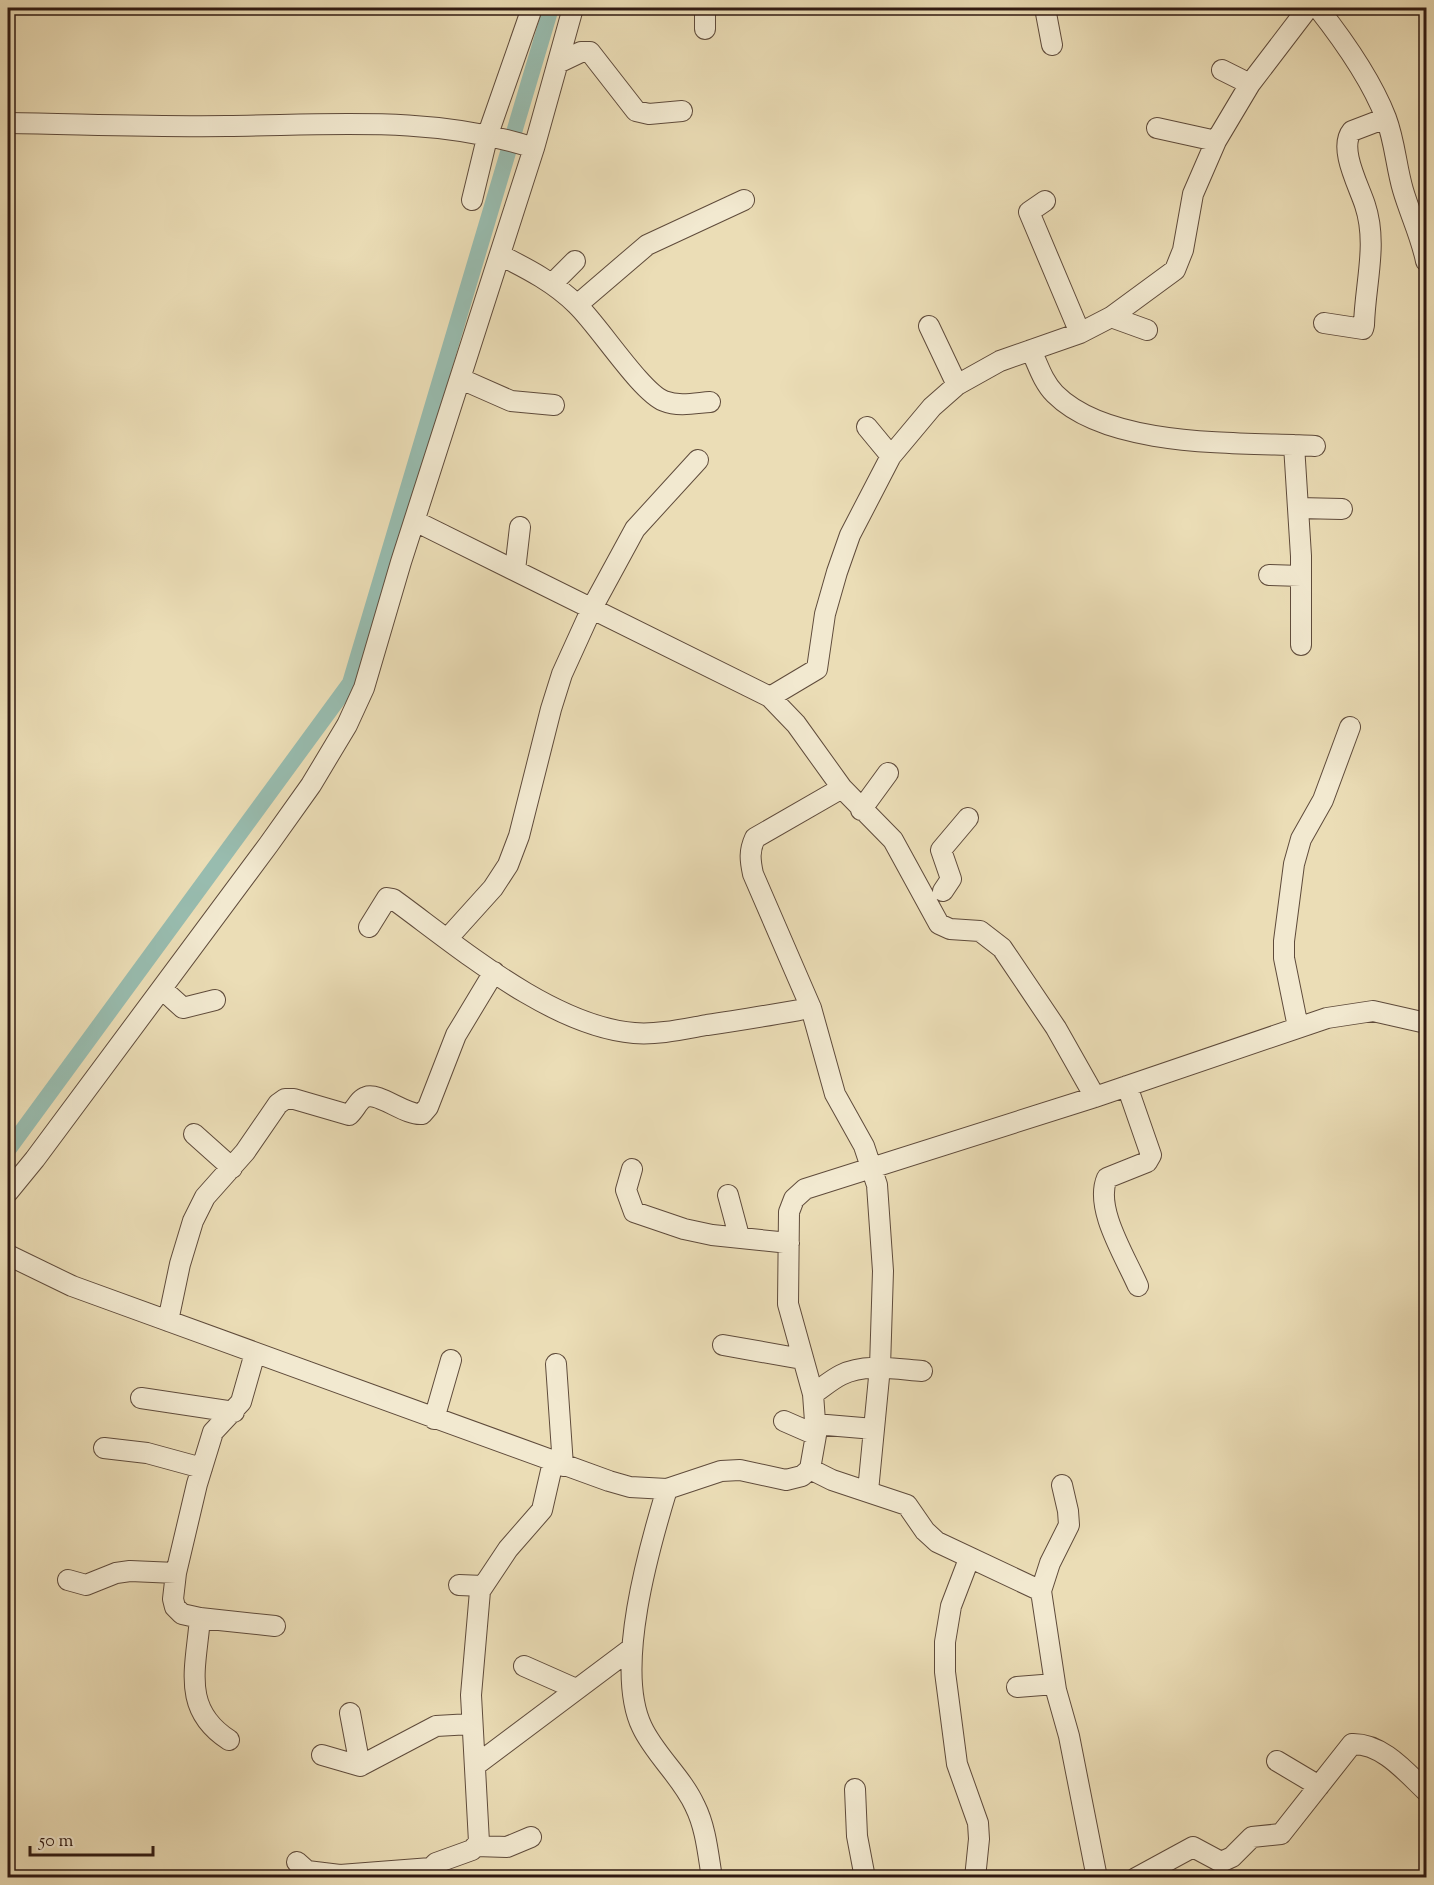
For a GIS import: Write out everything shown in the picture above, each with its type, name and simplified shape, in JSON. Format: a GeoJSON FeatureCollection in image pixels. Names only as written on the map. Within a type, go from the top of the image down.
{"type":"FeatureCollection","features":[{"type":"Feature","properties":{"kind":"street"},"geometry":{"type":"LineString","coordinates":[[472,200],[494,136],[532,8]]}},
{"type":"Feature","properties":{"kind":"street"},"geometry":{"type":"LineString","coordinates":[[8,1191],[35,1159],[162,989],[311,785],[347,725],[364,688],[500,255],[529,147],[558,63],[573,8]]}},
{"type":"Feature","properties":{"kind":"street"},"geometry":{"type":"LineString","coordinates":[[705,8],[705,29]]}},
{"type":"Feature","properties":{"kind":"street"},"geometry":{"type":"LineString","coordinates":[[1045,8],[1052,45]]}},
{"type":"Feature","properties":{"kind":"street"},"geometry":{"type":"LineString","coordinates":[[770,697],[817,669],[825,614],[850,535],[891,456],[932,407],[957,385],[1000,361],[1080,333],[1111,317],[1176,270],[1183,249],[1193,194],[1216,141],[1250,84],[1308,8]]}},
{"type":"Feature","properties":{"kind":"street"},"geometry":{"type":"LineString","coordinates":[[1318,8],[1373,89],[1386,118],[1396,150],[1404,191],[1421,236],[1426,261]]}},
{"type":"Feature","properties":{"kind":"street"},"geometry":{"type":"LineString","coordinates":[[558,63],[581,52],[590,52],[636,111],[649,114],[682,111]]}},
{"type":"Feature","properties":{"kind":"street"},"geometry":{"type":"LineString","coordinates":[[1222,70],[1250,84]]}},
{"type":"Feature","properties":{"kind":"street"},"geometry":{"type":"LineString","coordinates":[[1324,323],[1363,329],[1366,284],[1373,239],[1365,204],[1352,172],[1347,144],[1352,130],[1386,118]]}},
{"type":"Feature","properties":{"kind":"street"},"geometry":{"type":"LineString","coordinates":[[8,123],[217,126],[410,124],[494,136],[529,147]]}},
{"type":"Feature","properties":{"kind":"street"},"geometry":{"type":"LineString","coordinates":[[1157,128],[1216,141]]}},
{"type":"Feature","properties":{"kind":"street"},"geometry":{"type":"LineString","coordinates":[[577,305],[648,245],[744,200]]}},
{"type":"Feature","properties":{"kind":"street"},"geometry":{"type":"LineString","coordinates":[[1045,201],[1029,212],[1080,333]]}},
{"type":"Feature","properties":{"kind":"street"},"geometry":{"type":"LineString","coordinates":[[500,255],[552,284],[577,305],[648,389],[663,401],[682,404],[710,402]]}},
{"type":"Feature","properties":{"kind":"street"},"geometry":{"type":"LineString","coordinates":[[552,284],[575,261]]}},
{"type":"Feature","properties":{"kind":"street"},"geometry":{"type":"LineString","coordinates":[[1111,317],[1147,330]]}},
{"type":"Feature","properties":{"kind":"street"},"geometry":{"type":"LineString","coordinates":[[929,326],[957,385]]}},
{"type":"Feature","properties":{"kind":"street"},"geometry":{"type":"LineString","coordinates":[[1031,350],[1044,379],[1055,394],[1070,405],[1116,428],[1145,436],[1314,446]]}},
{"type":"Feature","properties":{"kind":"street"},"geometry":{"type":"LineString","coordinates":[[461,379],[511,401],[554,405]]}},
{"type":"Feature","properties":{"kind":"street"},"geometry":{"type":"LineString","coordinates":[[867,427],[891,456]]}},
{"type":"Feature","properties":{"kind":"street"},"geometry":{"type":"LineString","coordinates":[[1294,445],[1299,508],[1301,645]]}},
{"type":"Feature","properties":{"kind":"street"},"geometry":{"type":"LineString","coordinates":[[447,939],[493,888],[508,865],[519,836],[551,709],[562,675],[592,608],[635,529],[698,460]]}},
{"type":"Feature","properties":{"kind":"street"},"geometry":{"type":"LineString","coordinates":[[1299,508],[1342,509]]}},
{"type":"Feature","properties":{"kind":"street"},"geometry":{"type":"LineString","coordinates":[[415,521],[770,697],[796,724],[842,788],[861,810],[893,840],[935,897],[939,924],[950,928],[980,931],[1002,948],[1056,1028],[1095,1097]]}},
{"type":"Feature","properties":{"kind":"street"},"geometry":{"type":"LineString","coordinates":[[515,570],[520,527]]}},
{"type":"Feature","properties":{"kind":"street"},"geometry":{"type":"LineString","coordinates":[[1269,575],[1301,576]]}},
{"type":"Feature","properties":{"kind":"street"},"geometry":{"type":"LineString","coordinates":[[1298,1027],[1284,958],[1294,864],[1301,839],[1323,800],[1350,727]]}},
{"type":"Feature","properties":{"kind":"street"},"geometry":{"type":"LineString","coordinates":[[861,810],[888,773]]}},
{"type":"Feature","properties":{"kind":"street"},"geometry":{"type":"LineString","coordinates":[[842,788],[755,838],[750,848],[753,874],[811,1008],[835,1094],[873,1168],[877,1185],[884,1271],[880,1367],[868,1491]]}},
{"type":"Feature","properties":{"kind":"street"},"geometry":{"type":"LineString","coordinates":[[935,897],[951,879],[941,850],[968,818]]}},
{"type":"Feature","properties":{"kind":"street"},"geometry":{"type":"LineString","coordinates":[[369,927],[387,898],[393,899],[494,972],[551,1007],[592,1023],[634,1033],[682,1029],[811,1008]]}},
{"type":"Feature","properties":{"kind":"street"},"geometry":{"type":"LineString","coordinates":[[168,1322],[180,1264],[193,1221],[205,1197],[232,1168],[278,1104],[294,1099],[349,1115],[363,1098],[372,1096],[414,1115],[422,1114],[428,1107],[456,1035],[494,972]]}},
{"type":"Feature","properties":{"kind":"street"},"geometry":{"type":"LineString","coordinates":[[162,989],[183,1008],[215,1000]]}},
{"type":"Feature","properties":{"kind":"street"},"geometry":{"type":"LineString","coordinates":[[8,1255],[72,1286],[168,1322],[558,1464],[630,1487],[667,1489],[721,1471],[740,1470],[786,1480],[802,1476],[810,1469],[816,1429],[813,1394],[788,1304],[789,1212],[794,1199],[805,1189],[1095,1097],[1298,1027],[1351,1012],[1372,1011],[1426,1023]]}},
{"type":"Feature","properties":{"kind":"street"},"geometry":{"type":"LineString","coordinates":[[1127,1086],[1151,1155],[1148,1162],[1107,1178],[1102,1190],[1103,1206],[1138,1286]]}},
{"type":"Feature","properties":{"kind":"street"},"geometry":{"type":"LineString","coordinates":[[194,1134],[232,1168]]}},
{"type":"Feature","properties":{"kind":"street"},"geometry":{"type":"LineString","coordinates":[[632,1169],[626,1190],[634,1212],[684,1229],[789,1243]]}},
{"type":"Feature","properties":{"kind":"street"},"geometry":{"type":"LineString","coordinates":[[728,1195],[739,1236]]}},
{"type":"Feature","properties":{"kind":"street"},"geometry":{"type":"LineString","coordinates":[[723,1345],[802,1359]]}},
{"type":"Feature","properties":{"kind":"street"},"geometry":{"type":"LineString","coordinates":[[255,1353],[241,1402],[213,1432],[176,1573],[175,1607],[182,1614],[200,1618],[275,1626]]}},
{"type":"Feature","properties":{"kind":"street"},"geometry":{"type":"LineString","coordinates":[[434,1419],[452,1360]]}},
{"type":"Feature","properties":{"kind":"street"},"geometry":{"type":"LineString","coordinates":[[476,1846],[480,1833],[471,1724],[471,1695],[480,1591],[508,1549],[542,1510],[558,1464],[556,1364]]}},
{"type":"Feature","properties":{"kind":"street"},"geometry":{"type":"LineString","coordinates":[[813,1394],[842,1374],[880,1367],[922,1371]]}},
{"type":"Feature","properties":{"kind":"street"},"geometry":{"type":"LineString","coordinates":[[141,1398],[234,1412]]}},
{"type":"Feature","properties":{"kind":"street"},"geometry":{"type":"LineString","coordinates":[[784,1421],[816,1429],[874,1428]]}},
{"type":"Feature","properties":{"kind":"street"},"geometry":{"type":"LineString","coordinates":[[104,1448],[147,1453],[202,1468]]}},
{"type":"Feature","properties":{"kind":"street"},"geometry":{"type":"LineString","coordinates":[[810,1469],[832,1480],[907,1505],[925,1531],[937,1542],[1041,1591]]}},
{"type":"Feature","properties":{"kind":"street"},"geometry":{"type":"LineString","coordinates":[[1062,1485],[1069,1525],[1050,1563],[1041,1591],[1055,1684],[1069,1736],[1097,1878]]}},
{"type":"Feature","properties":{"kind":"street"},"geometry":{"type":"LineString","coordinates":[[667,1489],[655,1528],[632,1647],[632,1687],[641,1726],[695,1806],[704,1833],[712,1878]]}},
{"type":"Feature","properties":{"kind":"street"},"geometry":{"type":"LineString","coordinates":[[969,1559],[951,1606],[945,1642],[945,1672],[957,1764],[978,1823],[980,1839],[975,1878]]}},
{"type":"Feature","properties":{"kind":"street"},"geometry":{"type":"LineString","coordinates":[[68,1580],[86,1585],[116,1572],[176,1573]]}},
{"type":"Feature","properties":{"kind":"street"},"geometry":{"type":"LineString","coordinates":[[459,1585],[483,1586]]}},
{"type":"Feature","properties":{"kind":"street"},"geometry":{"type":"LineString","coordinates":[[200,1618],[194,1690],[198,1708],[207,1722],[230,1740]]}},
{"type":"Feature","properties":{"kind":"street"},"geometry":{"type":"LineString","coordinates":[[476,1766],[632,1647]]}},
{"type":"Feature","properties":{"kind":"street"},"geometry":{"type":"LineString","coordinates":[[524,1666],[576,1689]]}},
{"type":"Feature","properties":{"kind":"street"},"geometry":{"type":"LineString","coordinates":[[1017,1687],[1055,1684]]}},
{"type":"Feature","properties":{"kind":"street"},"geometry":{"type":"LineString","coordinates":[[350,1713],[360,1766]]}},
{"type":"Feature","properties":{"kind":"street"},"geometry":{"type":"LineString","coordinates":[[322,1755],[360,1766],[370,1763],[416,1734],[436,1726],[471,1724]]}},
{"type":"Feature","properties":{"kind":"street"},"geometry":{"type":"LineString","coordinates":[[1136,1878],[1192,1847],[1221,1862],[1232,1857],[1252,1837],[1281,1834],[1352,1744],[1362,1744],[1381,1752],[1426,1791]]}},
{"type":"Feature","properties":{"kind":"street"},"geometry":{"type":"LineString","coordinates":[[1276,1761],[1319,1786]]}},
{"type":"Feature","properties":{"kind":"street"},"geometry":{"type":"LineString","coordinates":[[855,1789],[857,1836],[865,1878]]}},
{"type":"Feature","properties":{"kind":"street"},"geometry":{"type":"LineString","coordinates":[[297,1862],[307,1871],[340,1875],[432,1873],[436,1863],[476,1846],[507,1848],[531,1837]]}},
{"type":"Feature","properties":{"kind":"waterway"},"geometry":{"type":"LineString","coordinates":[[8,1150],[350,683],[551,8]]}}]}
